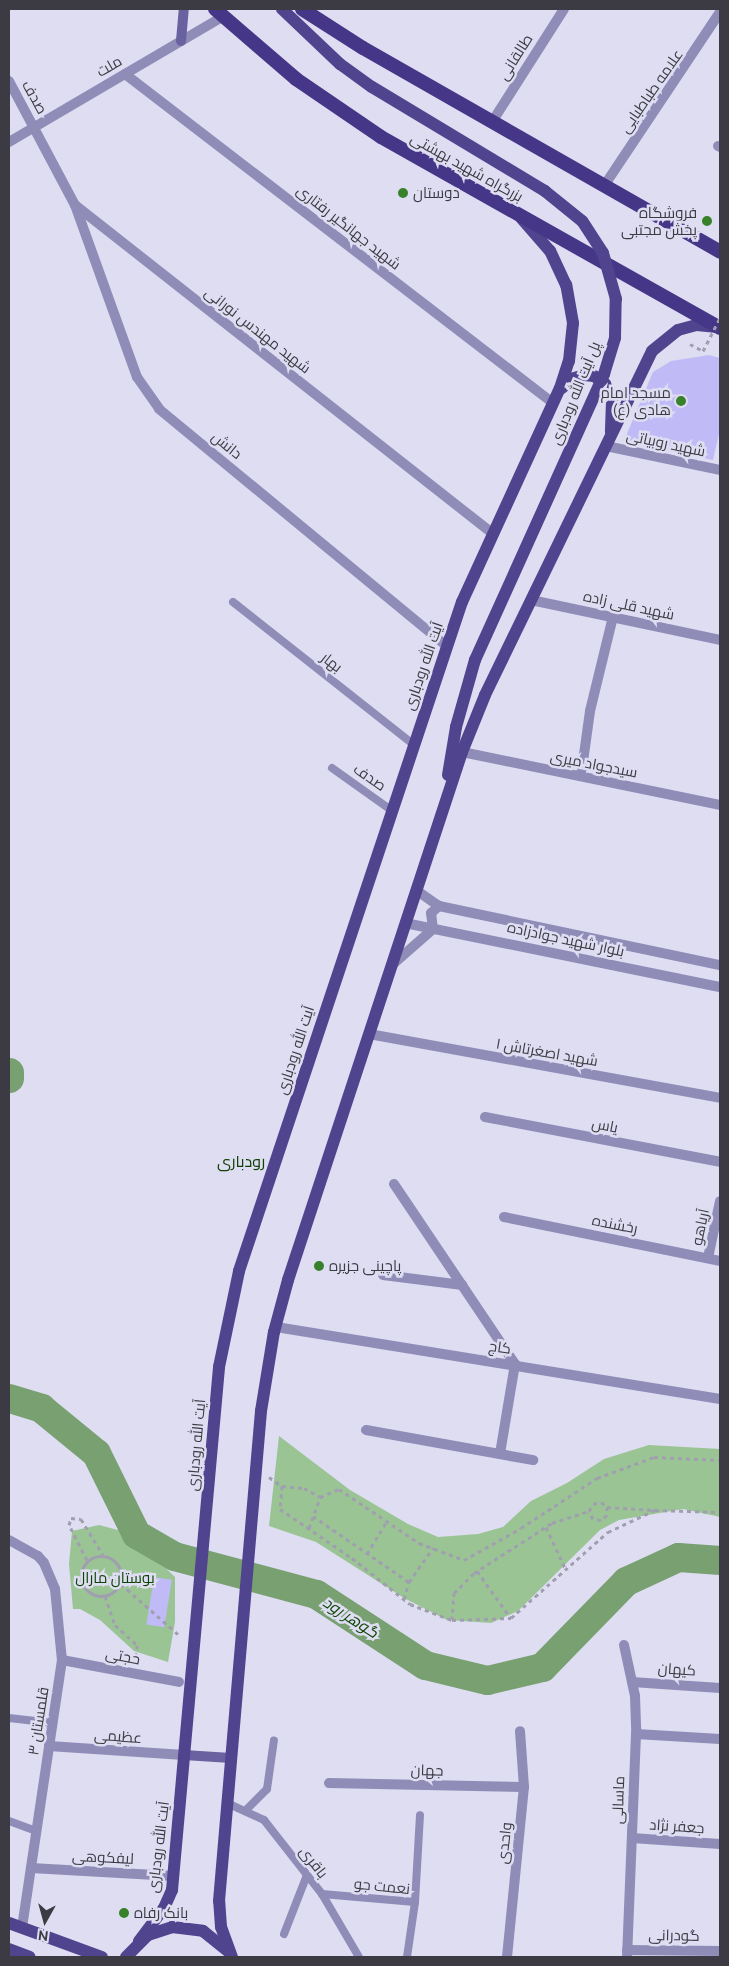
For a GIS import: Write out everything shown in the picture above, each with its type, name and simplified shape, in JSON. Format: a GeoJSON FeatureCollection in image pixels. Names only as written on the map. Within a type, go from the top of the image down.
{"type":"FeatureCollection","features":[{"type":"Feature","properties":{"kind":"highway"},"geometry":{"type":"LineString","coordinates":[[302,9],[363,48],[720,252]]}},
{"type":"Feature","properties":{"kind":"highway","name":"بزرگراه شهید بهشتی"},"geometry":{"type":"LineString","coordinates":[[219,12],[274,62],[348,116],[512,212],[720,328]]}},
{"type":"Feature","properties":{"kind":"main road"},"geometry":{"type":"LineString","coordinates":[[181,41],[184,9]]}},
{"type":"Feature","properties":{"kind":"main road","name":"پل آیت الله رودباری"},"geometry":{"type":"LineString","coordinates":[[282,9],[340,64],[366,83],[568,208],[588,229],[603,253],[616,299],[615,338],[608,365],[475,660],[456,726],[440,819]]}},
{"type":"Feature","properties":{"kind":"main road","name":"آیت الله رودباری"},"geometry":{"type":"LineString","coordinates":[[125,1956],[139,1941],[167,1903],[173,1876],[220,1365],[237,1277],[447,646],[492,533],[556,397],[572,342],[569,295],[550,251],[532,228],[512,212]]}},
{"type":"Feature","properties":{"kind":"main road"},"geometry":{"type":"LineString","coordinates":[[232,1957],[221,1927],[219,1906],[261,1411],[276,1326],[405,923],[462,752],[485,695],[608,441],[658,343],[687,326],[720,328]]}},
{"type":"Feature","properties":{"kind":"main road"},"geometry":{"type":"LineString","coordinates":[[556,397],[567,381],[580,375],[594,376],[606,384],[612,401],[608,441]]}},
{"type":"Feature","properties":{"kind":"main road"},"geometry":{"type":"LineString","coordinates":[[184,1755],[231,1758]]}},
{"type":"Feature","properties":{"kind":"main road"},"geometry":{"type":"LineString","coordinates":[[9,1923],[102,1957]]}},
{"type":"Feature","properties":{"kind":"main road"},"geometry":{"type":"LineString","coordinates":[[139,1941],[167,1928],[193,1928],[217,1940],[232,1957]]}},
{"type":"Feature","properties":{"kind":"main road"},"geometry":{"type":"LineString","coordinates":[[9,1949],[30,1957]]}},
{"type":"Feature","properties":{"kind":"street","name":"طالقانی"},"geometry":{"type":"LineString","coordinates":[[492,122],[564,9]]}},
{"type":"Feature","properties":{"kind":"street","name":"ملت"},"geometry":{"type":"LineString","coordinates":[[9,142],[181,41],[219,12]]}},
{"type":"Feature","properties":{"kind":"street","name":"علامه طباطبایی"},"geometry":{"type":"LineString","coordinates":[[604,186],[720,12]]}},
{"type":"Feature","properties":{"kind":"street","name":"شهید جهانگیر رفتاری"},"geometry":{"type":"LineString","coordinates":[[126,74],[556,397]]}},
{"type":"Feature","properties":{"kind":"street","name":"صدف"},"geometry":{"type":"LineString","coordinates":[[9,81],[35,127]]}},
{"type":"Feature","properties":{"kind":"street","name":"شهید مهندس نورانی"},"geometry":{"type":"LineString","coordinates":[[35,127],[75,205],[492,533]]}},
{"type":"Feature","properties":{"kind":"street","name":"دانش"},"geometry":{"type":"LineString","coordinates":[[75,205],[137,377],[159,409],[447,646]]}},
{"type":"Feature","properties":{"kind":"street","name":"شهید روبیاتی"},"geometry":{"type":"LineString","coordinates":[[608,441],[720,470]]}},
{"type":"Feature","properties":{"kind":"street","name":"شهید قلی زاده"},"geometry":{"type":"LineString","coordinates":[[531,600],[720,640]]}},
{"type":"Feature","properties":{"kind":"street"},"geometry":{"type":"LineString","coordinates":[[580,776],[590,710],[613,617]]}},
{"type":"Feature","properties":{"kind":"street","name":"سیدجواد میری"},"geometry":{"type":"LineString","coordinates":[[462,752],[720,804]]}},
{"type":"Feature","properties":{"kind":"street","name":"بلوار شهید جوادزاده"},"geometry":{"type":"LineString","coordinates":[[416,890],[440,906],[720,965]]}},
{"type":"Feature","properties":{"kind":"street"},"geometry":{"type":"LineString","coordinates":[[392,965],[433,929],[429,918],[440,906]]}},
{"type":"Feature","properties":{"kind":"street","name":"بلوار شهید جوادزاده"},"geometry":{"type":"LineString","coordinates":[[405,923],[720,987]]}},
{"type":"Feature","properties":{"kind":"street","name":"شهید اصغرتاش ۱"},"geometry":{"type":"LineString","coordinates":[[369,1034],[720,1098]]}},
{"type":"Feature","properties":{"kind":"street","name":"یاس"},"geometry":{"type":"LineString","coordinates":[[485,1117],[720,1162]]}},
{"type":"Feature","properties":{"kind":"street"},"geometry":{"type":"LineString","coordinates":[[394,1184],[515,1364],[500,1454]]}},
{"type":"Feature","properties":{"kind":"street","name":"آریاهو"},"geometry":{"type":"LineString","coordinates":[[708,1258],[720,1201]]}},
{"type":"Feature","properties":{"kind":"street","name":"رخشنده"},"geometry":{"type":"LineString","coordinates":[[504,1218],[720,1261]]}},
{"type":"Feature","properties":{"kind":"street"},"geometry":{"type":"LineString","coordinates":[[383,1276],[462,1285]]}},
{"type":"Feature","properties":{"kind":"street","name":"کاج"},"geometry":{"type":"LineString","coordinates":[[276,1326],[720,1399]]}},
{"type":"Feature","properties":{"kind":"street"},"geometry":{"type":"LineString","coordinates":[[366,1430],[533,1460]]}},
{"type":"Feature","properties":{"kind":"street","name":"قلمستان ۳"},"geometry":{"type":"LineString","coordinates":[[9,1540],[38,1556],[44,1563],[55,1589],[62,1660],[22,1928]]}},
{"type":"Feature","properties":{"kind":"street","name":"ماسالی"},"geometry":{"type":"LineString","coordinates":[[624,1645],[632,1682],[636,1734],[627,1954]]}},
{"type":"Feature","properties":{"kind":"street","name":"حجتی"},"geometry":{"type":"LineString","coordinates":[[62,1660],[179,1682]]}},
{"type":"Feature","properties":{"kind":"street","name":"کیهان"},"geometry":{"type":"LineString","coordinates":[[632,1682],[720,1688]]}},
{"type":"Feature","properties":{"kind":"street","name":"واحدی"},"geometry":{"type":"LineString","coordinates":[[507,1957],[524,1787],[520,1731]]}},
{"type":"Feature","properties":{"kind":"street"},"geometry":{"type":"LineString","coordinates":[[636,1734],[720,1739]]}},
{"type":"Feature","properties":{"kind":"street","name":"عظیمی"},"geometry":{"type":"LineString","coordinates":[[49,1746],[184,1755]]}},
{"type":"Feature","properties":{"kind":"street","name":"جهان"},"geometry":{"type":"LineString","coordinates":[[329,1783],[524,1787]]}},
{"type":"Feature","properties":{"kind":"street","name":"جعفر نژاد"},"geometry":{"type":"LineString","coordinates":[[632,1838],[720,1844]]}},
{"type":"Feature","properties":{"kind":"street","name":"لیفکوهی"},"geometry":{"type":"LineString","coordinates":[[31,1868],[173,1876]]}},
{"type":"Feature","properties":{"kind":"street","name":"گودرانی"},"geometry":{"type":"LineString","coordinates":[[627,1954],[720,1951]]}},
{"type":"Feature","properties":{"kind":"lane","name":"بهار"},"geometry":{"type":"LineString","coordinates":[[233,602],[413,744]]}},
{"type":"Feature","properties":{"kind":"lane","name":"صدف"},"geometry":{"type":"LineString","coordinates":[[332,768],[391,810]]}},
{"type":"Feature","properties":{"kind":"lane"},"geometry":{"type":"LineString","coordinates":[[9,1718],[53,1723]]}},
{"type":"Feature","properties":{"kind":"lane"},"geometry":{"type":"LineString","coordinates":[[245,1811],[267,1789],[274,1740]]}},
{"type":"Feature","properties":{"kind":"lane","name":"باقری"},"geometry":{"type":"LineString","coordinates":[[227,1803],[264,1820],[322,1894],[360,1957]]}},
{"type":"Feature","properties":{"kind":"lane"},"geometry":{"type":"LineString","coordinates":[[415,1902],[420,1815]]}},
{"type":"Feature","properties":{"kind":"lane"},"geometry":{"type":"LineString","coordinates":[[9,1820],[36,1831]]}},
{"type":"Feature","properties":{"kind":"lane"},"geometry":{"type":"LineString","coordinates":[[284,1934],[307,1875]]}},
{"type":"Feature","properties":{"kind":"lane","name":"نعمت جو"},"geometry":{"type":"LineString","coordinates":[[322,1894],[415,1902],[407,1957]]}},
{"type":"Feature","properties":{"kind":"path"},"geometry":{"type":"LineString","coordinates":[[690,344],[703,351],[720,317]]}},
{"type":"Feature","properties":{"kind":"path"},"geometry":{"type":"LineString","coordinates":[[308,1528],[320,1497],[339,1489],[387,1521],[433,1548],[464,1560],[521,1528],[598,1478],[654,1457],[720,1460]]}},
{"type":"Feature","properties":{"kind":"path"},"geometry":{"type":"LineString","coordinates":[[267,1476],[282,1486],[304,1488],[320,1497]]}},
{"type":"Feature","properties":{"kind":"path"},"geometry":{"type":"LineString","coordinates":[[282,1486],[280,1510],[352,1558],[404,1599],[452,1620],[511,1618],[608,1532],[655,1510]]}},
{"type":"Feature","properties":{"kind":"path"},"geometry":{"type":"LineString","coordinates":[[452,1620],[454,1593],[477,1572],[546,1527],[589,1511],[593,1504],[601,1502],[607,1507],[720,1512]]}},
{"type":"Feature","properties":{"kind":"path"},"geometry":{"type":"LineString","coordinates":[[589,1511],[593,1519],[601,1520],[607,1515],[607,1507]]}},
{"type":"Feature","properties":{"kind":"path"},"geometry":{"type":"LineString","coordinates":[[313,1516],[409,1582]]}},
{"type":"Feature","properties":{"kind":"path"},"geometry":{"type":"LineString","coordinates":[[87,1560],[69,1526],[71,1518],[80,1519],[103,1555],[119,1565],[121,1584],[184,1639]]}},
{"type":"Feature","properties":{"kind":"path"},"geometry":{"type":"LineString","coordinates":[[367,1554],[387,1521]]}},
{"type":"Feature","properties":{"kind":"path"},"geometry":{"type":"LineString","coordinates":[[546,1527],[566,1570]]}},
{"type":"Feature","properties":{"kind":"path"},"geometry":{"type":"LineString","coordinates":[[404,1599],[409,1582],[433,1548]]}},
{"type":"Feature","properties":{"kind":"path"},"geometry":{"type":"LineString","coordinates":[[103,1555],[87,1560],[82,1570],[81,1580],[86,1590],[95,1596],[105,1596],[115,1592],[121,1584]]}},
{"type":"Feature","properties":{"kind":"path"},"geometry":{"type":"LineString","coordinates":[[477,1572],[511,1618]]}},
{"type":"Feature","properties":{"kind":"path"},"geometry":{"type":"LineString","coordinates":[[105,1596],[115,1625],[137,1645],[136,1674]]}},
{"type":"Feature","properties":{"kind":"green space"},"geometry":{"type":"Polygon","coordinates":[[[279,1436],[350,1490],[408,1524],[438,1537],[478,1534],[503,1527],[531,1501],[567,1483],[604,1459],[649,1445],[720,1449],[720,1517],[683,1509],[619,1520],[600,1530],[518,1611],[491,1623],[447,1620],[404,1598],[316,1542],[269,1526],[279,1436]]]}},
{"type":"Feature","properties":{"kind":"green space","name":"بوستان مارال"},"geometry":{"type":"Polygon","coordinates":[[[99,1525],[129,1533],[175,1577],[175,1622],[168,1662],[134,1651],[100,1620],[80,1609],[73,1609],[69,1564],[72,1531],[99,1525]]]}},
{"type":"Feature","properties":{"kind":"building","name":"مسجد امام هادی (ع)"},"geometry":{"type":"Polygon","coordinates":[[[709,355],[720,358],[720,429],[713,460],[631,444],[626,436],[653,372],[671,361],[709,355]]]}},
{"type":"Feature","properties":{"kind":"building"},"geometry":{"type":"Polygon","coordinates":[[[154,1577],[172,1580],[164,1627],[146,1624],[154,1577]]]}},
{"type":"Feature","properties":{"kind":"waterway","name":"گوهر رود"},"geometry":{"type":"LineString","coordinates":[[9,1072],[9,1078]]}},
{"type":"Feature","properties":{"kind":"waterway","name":"گوهر رود"},"geometry":{"type":"LineString","coordinates":[[9,1398],[41,1408],[96,1453],[136,1534],[174,1556],[316,1594],[425,1665],[487,1680],[542,1667],[626,1581],[678,1557],[720,1560]]}},
{"type":"Feature","properties":{"kind":"place","name":"دوستان"},"geometry":{"type":"Point","coordinates":[403,193]}},
{"type":"Feature","properties":{"kind":"place","name":"فروشگاه پخش مجتبی"},"geometry":{"type":"Point","coordinates":[707,221]}},
{"type":"Feature","properties":{"kind":"place","name":"مسجد امام هادی (ع)"},"geometry":{"type":"Point","coordinates":[681,401]}},
{"type":"Feature","properties":{"kind":"place","name":"پاچینی جزیره"},"geometry":{"type":"Point","coordinates":[319,1266]}},
{"type":"Feature","properties":{"kind":"place","name":"بانک رفاه"},"geometry":{"type":"Point","coordinates":[124,1913]}},
{"type":"Feature","properties":{"kind":"district","name":"رودباری"},"geometry":{"type":"Point","coordinates":[241,1161]}}]}
